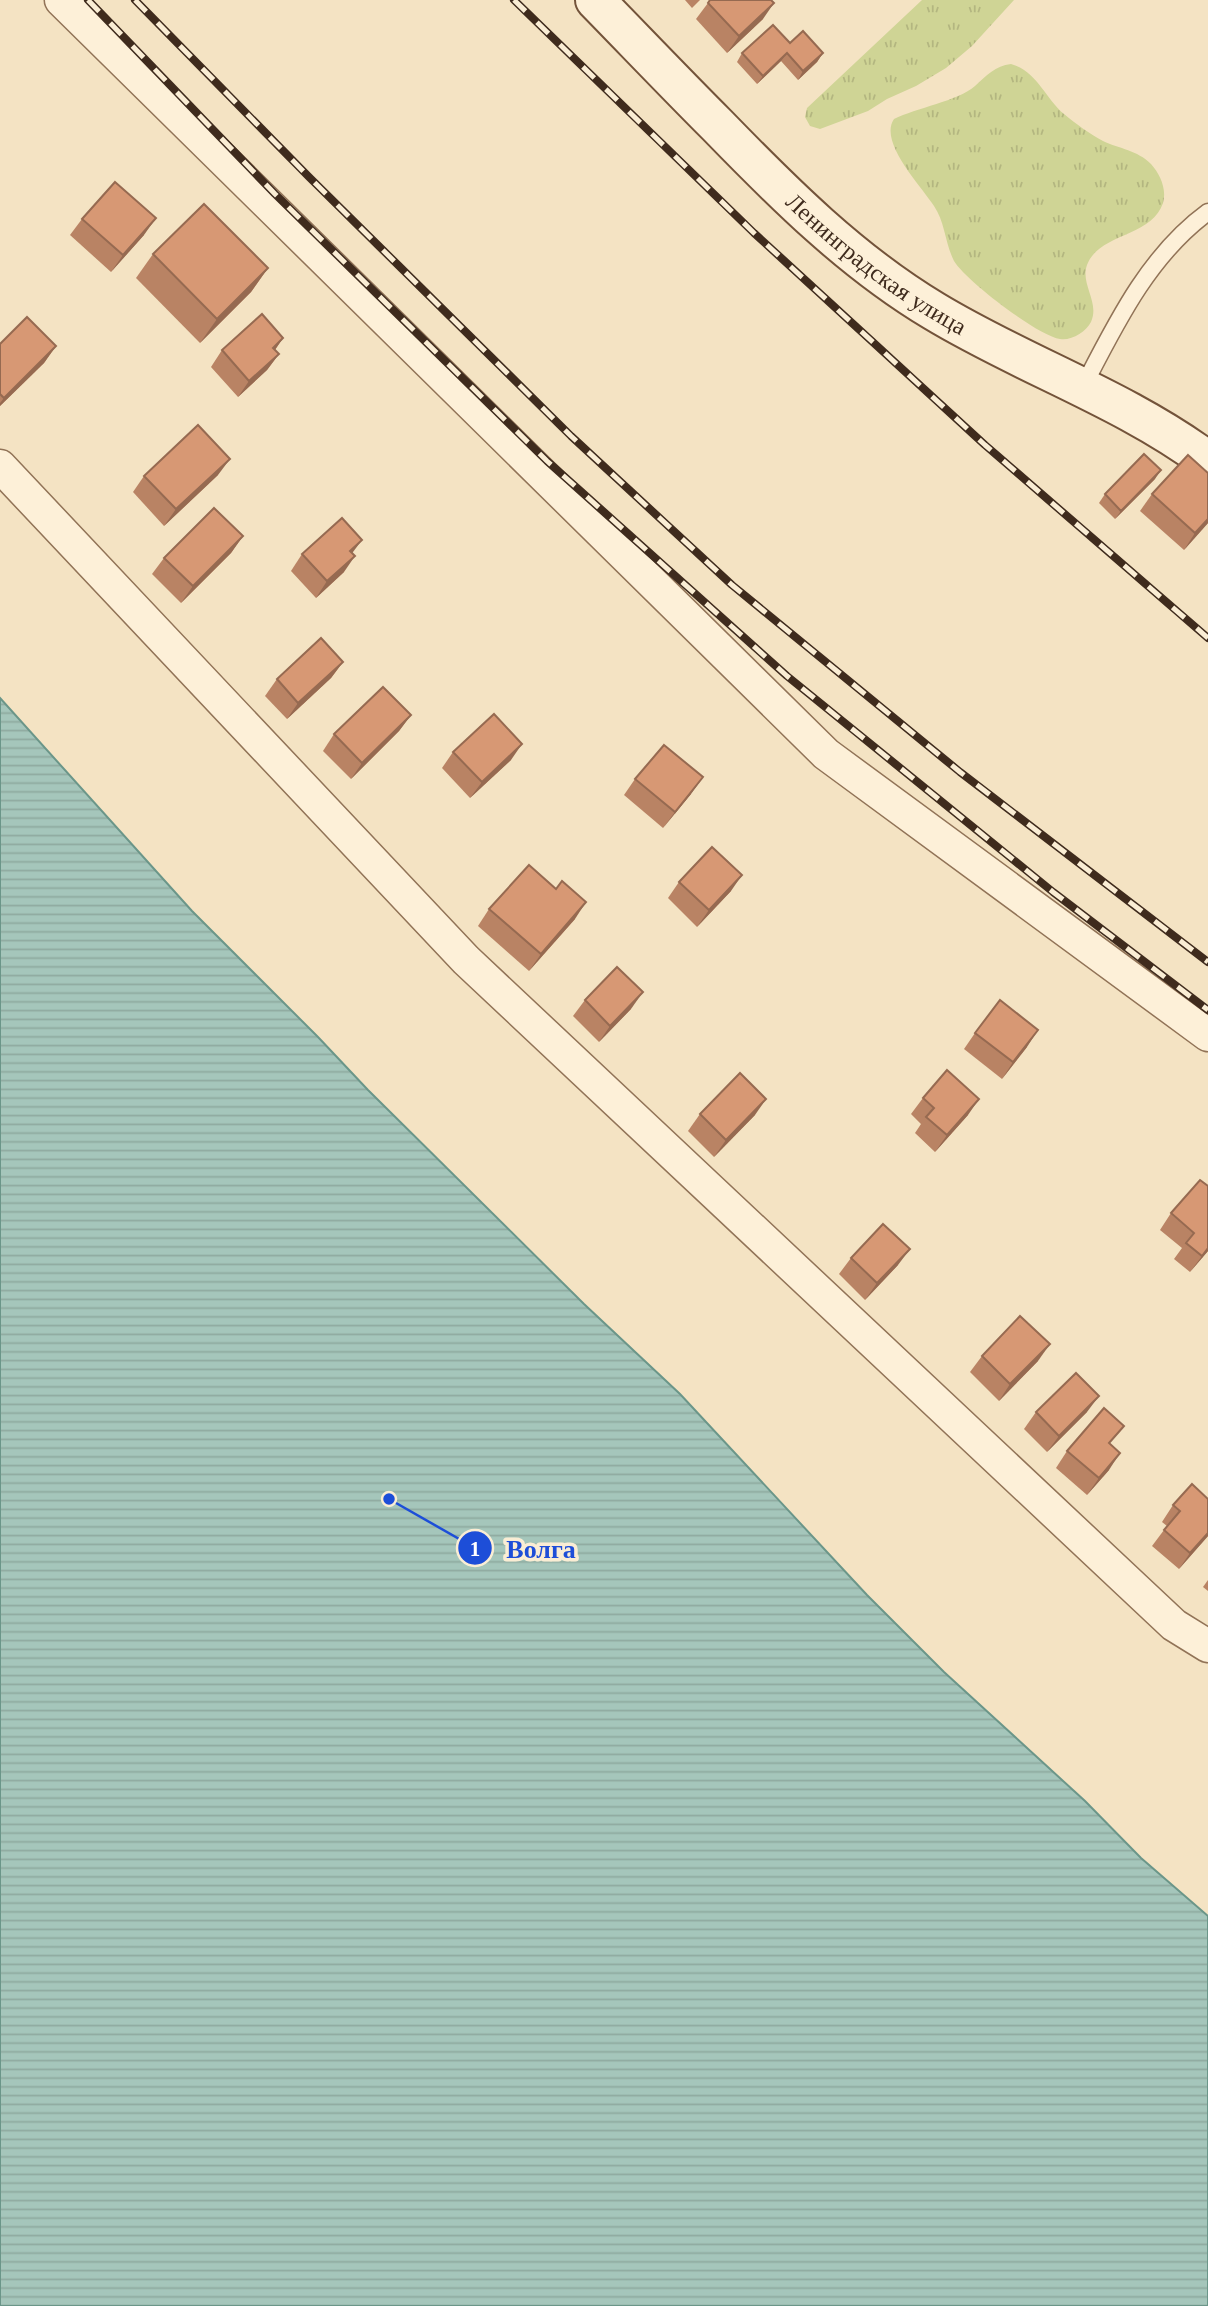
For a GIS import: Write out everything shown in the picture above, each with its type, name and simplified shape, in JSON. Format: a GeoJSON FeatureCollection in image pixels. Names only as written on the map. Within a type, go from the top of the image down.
{"type":"FeatureCollection","features":[{"type":"Feature","properties":{"kind":"main road","name":"Ленинградская улица"},"geometry":{"type":"LineString","coordinates":[[595,0],[749,158],[844,247],[933,311],[1164,429],[1208,461]]}},
{"type":"Feature","properties":{"kind":"street"},"geometry":{"type":"LineString","coordinates":[[61,0],[826,754],[1208,1035]]}},
{"type":"Feature","properties":{"kind":"street"},"geometry":{"type":"LineString","coordinates":[[0,466],[466,961],[1174,1625],[1208,1646]]}},
{"type":"Feature","properties":{"kind":"lane"},"geometry":{"type":"LineString","coordinates":[[1083,387],[1129,300],[1144,278],[1182,234],[1208,212]]}},
{"type":"Feature","properties":{"kind":"green space"},"geometry":{"type":"Polygon","coordinates":[[[922,0],[1014,0],[972,46],[946,68],[868,111],[820,129],[810,126],[805,117],[807,108],[922,0]]]}},
{"type":"Feature","properties":{"kind":"green space"},"geometry":{"type":"Polygon","coordinates":[[[1011,64],[1028,73],[1057,108],[1083,129],[1103,141],[1146,159],[1162,182],[1164,198],[1157,214],[1148,223],[1102,247],[1087,265],[1086,279],[1093,315],[1089,326],[1069,339],[1050,336],[1020,318],[961,270],[951,254],[938,212],[896,152],[892,140],[894,119],[958,96],[996,69],[1011,64]]]}},
{"type":"Feature","properties":{"kind":"water"},"geometry":{"type":"Polygon","coordinates":[[[0,698],[192,911],[584,1304],[680,1394],[867,1595],[944,1672],[1085,1801],[1141,1858],[1208,1916],[1208,2306],[0,2306],[0,698]]]}},
{"type":"Feature","properties":{"kind":"building"},"geometry":{"type":"Polygon","coordinates":[[[710,0],[771,0],[774,3],[739,36],[708,3],[710,0]]]}},
{"type":"Feature","properties":{"kind":"building"},"geometry":{"type":"Polygon","coordinates":[[[773,25],[790,43],[803,31],[823,53],[803,71],[787,53],[763,76],[742,53],[773,25]]]}},
{"type":"Feature","properties":{"kind":"building"},"geometry":{"type":"Polygon","coordinates":[[[115,182],[156,218],[123,255],[82,219],[115,182]]]}},
{"type":"Feature","properties":{"kind":"building"},"geometry":{"type":"Polygon","coordinates":[[[204,204],[268,268],[217,319],[153,254],[204,204]]]}},
{"type":"Feature","properties":{"kind":"building"},"geometry":{"type":"Polygon","coordinates":[[[262,314],[283,338],[273,348],[279,354],[249,381],[222,350],[262,314]]]}},
{"type":"Feature","properties":{"kind":"building"},"geometry":{"type":"Polygon","coordinates":[[[27,317],[56,346],[4,398],[0,394],[0,344],[27,317]]]}},
{"type":"Feature","properties":{"kind":"building"},"geometry":{"type":"Polygon","coordinates":[[[198,425],[230,459],[176,509],[144,476],[198,425]]]}},
{"type":"Feature","properties":{"kind":"building"},"geometry":{"type":"Polygon","coordinates":[[[1144,454],[1161,470],[1121,511],[1105,494],[1144,454]]]}},
{"type":"Feature","properties":{"kind":"building"},"geometry":{"type":"Polygon","coordinates":[[[1188,455],[1208,473],[1208,519],[1195,533],[1152,494],[1188,455]]]}},
{"type":"Feature","properties":{"kind":"building"},"geometry":{"type":"Polygon","coordinates":[[[214,508],[243,536],[193,586],[164,558],[214,508]]]}},
{"type":"Feature","properties":{"kind":"building"},"geometry":{"type":"Polygon","coordinates":[[[342,518],[362,540],[350,551],[355,556],[327,581],[302,554],[342,518]]]}},
{"type":"Feature","properties":{"kind":"building"},"geometry":{"type":"Polygon","coordinates":[[[321,638],[343,662],[298,703],[277,679],[321,638]]]}},
{"type":"Feature","properties":{"kind":"building"},"geometry":{"type":"Polygon","coordinates":[[[383,687],[411,715],[362,763],[334,734],[383,687]]]}},
{"type":"Feature","properties":{"kind":"building"},"geometry":{"type":"Polygon","coordinates":[[[494,714],[522,744],[482,782],[453,752],[494,714]]]}},
{"type":"Feature","properties":{"kind":"building"},"geometry":{"type":"Polygon","coordinates":[[[664,745],[703,777],[675,812],[635,779],[664,745]]]}},
{"type":"Feature","properties":{"kind":"building"},"geometry":{"type":"Polygon","coordinates":[[[712,847],[742,875],[709,910],[679,882],[712,847]]]}},
{"type":"Feature","properties":{"kind":"building"},"geometry":{"type":"Polygon","coordinates":[[[529,865],[556,889],[562,881],[586,902],[541,954],[489,909],[529,865]]]}},
{"type":"Feature","properties":{"kind":"building"},"geometry":{"type":"Polygon","coordinates":[[[617,967],[643,992],[610,1026],[585,1000],[617,967]]]}},
{"type":"Feature","properties":{"kind":"building"},"geometry":{"type":"Polygon","coordinates":[[[1000,1000],[1038,1030],[1013,1062],[975,1033],[1000,1000]]]}},
{"type":"Feature","properties":{"kind":"building"},"geometry":{"type":"Polygon","coordinates":[[[947,1070],[979,1099],[947,1135],[926,1117],[934,1108],[923,1098],[947,1070]]]}},
{"type":"Feature","properties":{"kind":"building"},"geometry":{"type":"Polygon","coordinates":[[[740,1073],[766,1099],[726,1140],[700,1114],[740,1073]]]}},
{"type":"Feature","properties":{"kind":"building"},"geometry":{"type":"Polygon","coordinates":[[[1200,1180],[1208,1186],[1208,1248],[1202,1256],[1186,1243],[1194,1233],[1171,1213],[1200,1180]]]}},
{"type":"Feature","properties":{"kind":"building"},"geometry":{"type":"Polygon","coordinates":[[[883,1224],[910,1249],[877,1283],[851,1258],[883,1224]]]}},
{"type":"Feature","properties":{"kind":"building"},"geometry":{"type":"Polygon","coordinates":[[[1020,1316],[1050,1344],[1010,1384],[982,1356],[1020,1316]]]}},
{"type":"Feature","properties":{"kind":"building"},"geometry":{"type":"Polygon","coordinates":[[[1076,1373],[1099,1396],[1059,1436],[1036,1412],[1076,1373]]]}},
{"type":"Feature","properties":{"kind":"building"},"geometry":{"type":"Polygon","coordinates":[[[1104,1408],[1124,1426],[1109,1443],[1120,1453],[1099,1478],[1067,1451],[1104,1408]]]}},
{"type":"Feature","properties":{"kind":"building"},"geometry":{"type":"Polygon","coordinates":[[[1192,1484],[1208,1499],[1208,1533],[1190,1553],[1164,1530],[1180,1511],[1173,1505],[1192,1484]]]}},
{"type":"Feature","properties":{"kind":"railway"},"geometry":{"type":"LineString","coordinates":[[88,0],[275,194],[547,461],[787,676],[1053,892],[1208,1010]]}},
{"type":"Feature","properties":{"kind":"railway"},"geometry":{"type":"LineString","coordinates":[[135,0],[309,177],[571,436],[732,585],[960,772],[1208,962]]}},
{"type":"Feature","properties":{"kind":"railway"},"geometry":{"type":"LineString","coordinates":[[514,0],[754,233],[985,445],[1208,638]]}},
{"type":"Feature","properties":{"kind":"place","name":"Волга"},"geometry":{"type":"Point","coordinates":[389,1499]}}]}
